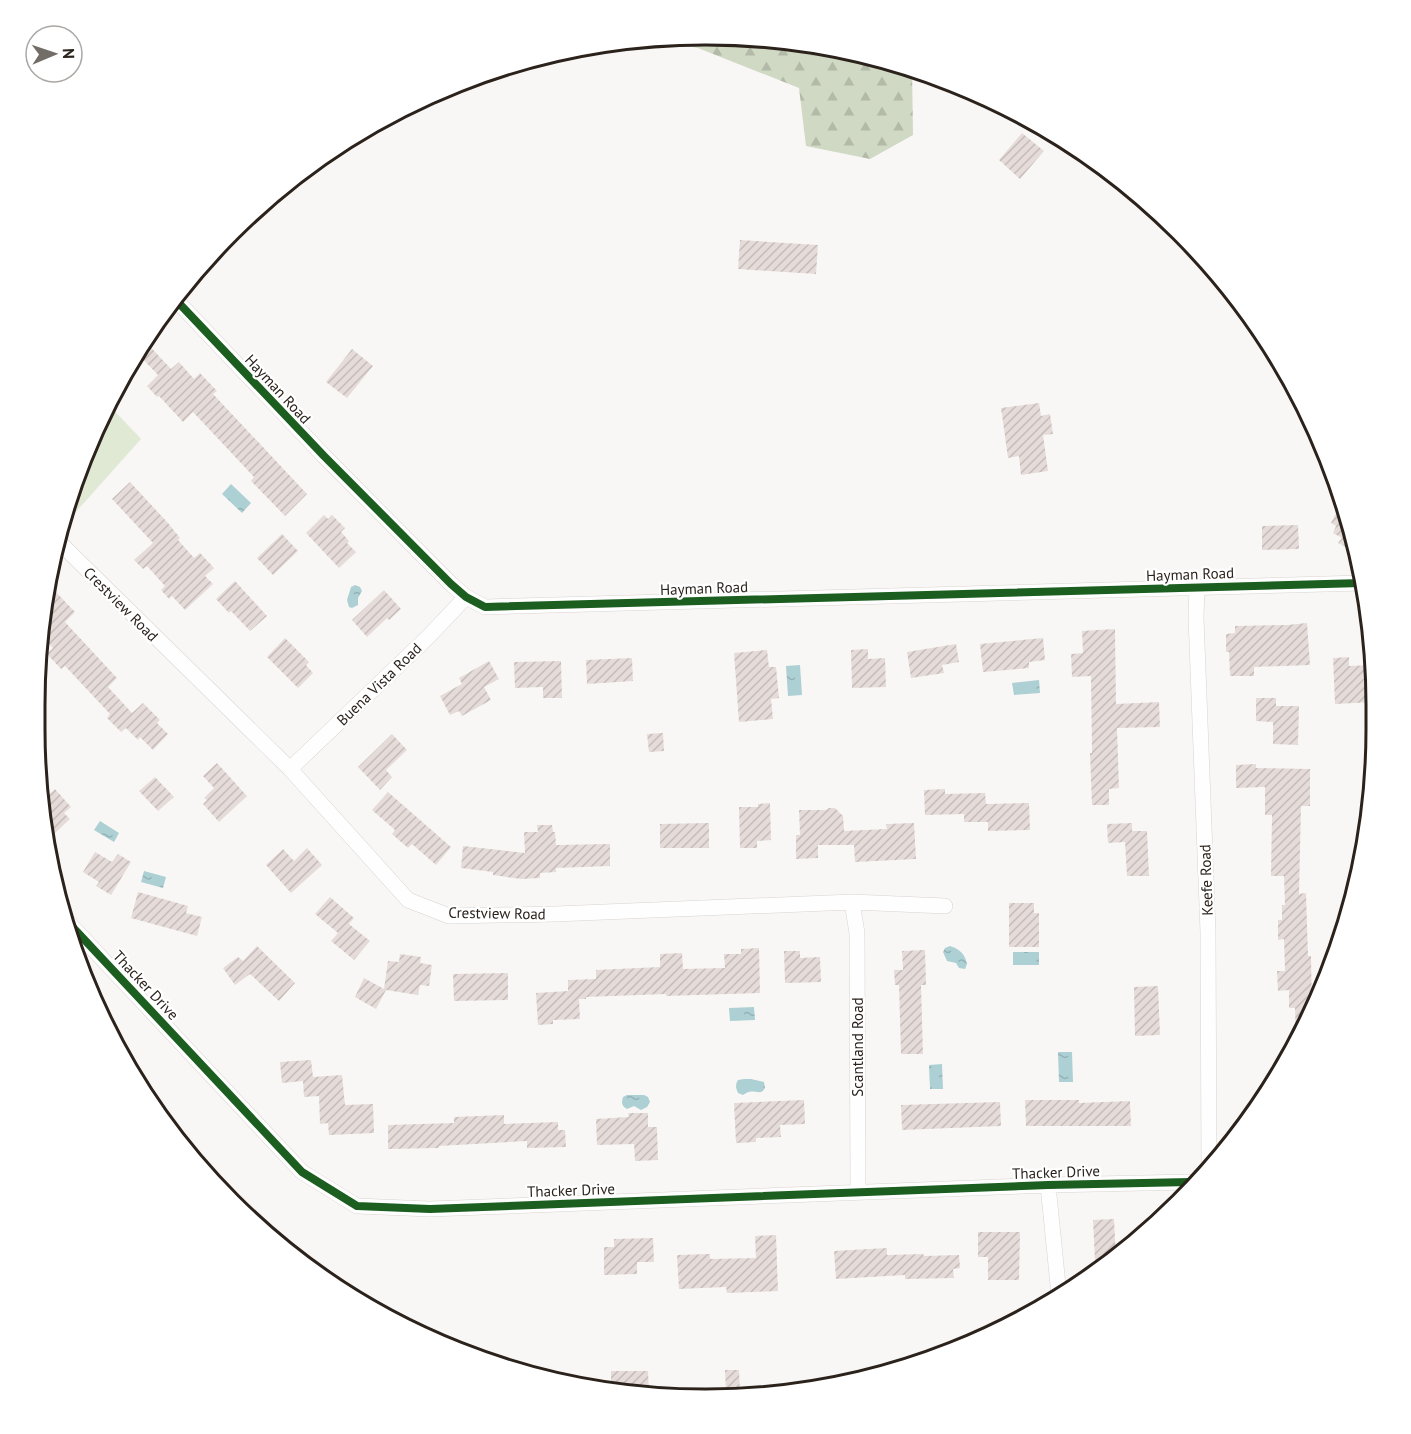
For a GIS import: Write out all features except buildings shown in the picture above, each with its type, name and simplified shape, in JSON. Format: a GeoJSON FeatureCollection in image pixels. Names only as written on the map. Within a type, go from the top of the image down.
{"type":"FeatureCollection","features":[{"type":"Feature","properties":{"kind":"street","name":"Hayman Road"},"geometry":{"type":"LineString","coordinates":[[180,305],[324,456],[451,584],[466,597],[485,607],[1354,583]]}},
{"type":"Feature","properties":{"kind":"street","name":"Crestview Road"},"geometry":{"type":"LineString","coordinates":[[65,548],[290,769],[408,900],[449,916],[852,902],[945,906]]}},
{"type":"Feature","properties":{"kind":"street","name":"Keefe Road"},"geometry":{"type":"LineString","coordinates":[[1197,588],[1196,617],[1208,932],[1209,1156]]}},
{"type":"Feature","properties":{"kind":"street","name":"Buena Vista Road"},"geometry":{"type":"LineString","coordinates":[[290,769],[428,637],[466,597]]}},
{"type":"Feature","properties":{"kind":"street","name":"Scantland Road"},"geometry":{"type":"LineString","coordinates":[[852,902],[857,933],[858,1192]]}},
{"type":"Feature","properties":{"kind":"street","name":"Thacker Drive"},"geometry":{"type":"LineString","coordinates":[[77,931],[302,1172],[357,1206],[430,1209],[1047,1185],[1186,1182]]}},
{"type":"Feature","properties":{"kind":"street"},"geometry":{"type":"LineString","coordinates":[[1047,1185],[1058,1287]]}},
{"type":"Feature","properties":{"kind":"green space"},"geometry":{"type":"Polygon","coordinates":[[[685,45],[749,46],[792,51],[834,58],[912,78],[913,135],[870,159],[806,146],[799,88],[698,48],[685,45]]]}},
{"type":"Feature","properties":{"kind":"green space"},"geometry":{"type":"Polygon","coordinates":[[[114,411],[141,439],[74,514],[95,453],[114,411]]]}},
{"type":"Feature","properties":{"kind":"water"},"geometry":{"type":"Polygon","coordinates":[[[231,484],[251,503],[242,513],[222,494],[231,484]]]}},
{"type":"Feature","properties":{"kind":"water"},"geometry":{"type":"Polygon","coordinates":[[[355,585],[362,591],[358,598],[358,605],[352,608],[349,607],[347,600],[351,587],[355,585]]]}},
{"type":"Feature","properties":{"kind":"water"},"geometry":{"type":"Polygon","coordinates":[[[800,665],[802,695],[788,696],[786,666],[800,665]]]}},
{"type":"Feature","properties":{"kind":"water"},"geometry":{"type":"Polygon","coordinates":[[[1039,680],[1040,693],[1014,695],[1012,683],[1039,680]]]}},
{"type":"Feature","properties":{"kind":"water"},"geometry":{"type":"Polygon","coordinates":[[[100,821],[119,833],[114,842],[94,830],[100,821]]]}},
{"type":"Feature","properties":{"kind":"water"},"geometry":{"type":"Polygon","coordinates":[[[144,871],[166,877],[163,888],[141,882],[144,871]]]}},
{"type":"Feature","properties":{"kind":"water"},"geometry":{"type":"Polygon","coordinates":[[[950,946],[959,950],[963,955],[967,964],[965,969],[959,968],[956,963],[947,961],[943,952],[950,946]]]}},
{"type":"Feature","properties":{"kind":"water"},"geometry":{"type":"Polygon","coordinates":[[[1013,952],[1039,952],[1039,965],[1013,965],[1013,952]]]}},
{"type":"Feature","properties":{"kind":"water"},"geometry":{"type":"Polygon","coordinates":[[[754,1007],[755,1020],[730,1021],[729,1008],[754,1007]]]}},
{"type":"Feature","properties":{"kind":"water"},"geometry":{"type":"Polygon","coordinates":[[[1058,1052],[1072,1052],[1073,1082],[1059,1082],[1058,1052]]]}},
{"type":"Feature","properties":{"kind":"water"},"geometry":{"type":"Polygon","coordinates":[[[942,1064],[943,1089],[930,1089],[929,1065],[942,1064]]]}},
{"type":"Feature","properties":{"kind":"water"},"geometry":{"type":"Polygon","coordinates":[[[744,1079],[764,1082],[765,1088],[760,1092],[748,1092],[743,1095],[738,1093],[737,1082],[744,1079]]]}},
{"type":"Feature","properties":{"kind":"water"},"geometry":{"type":"Polygon","coordinates":[[[644,1095],[650,1102],[641,1110],[634,1106],[627,1109],[622,1103],[623,1097],[644,1095]]]}},
{"type":"Feature","properties":{"kind":"cycle path"},"geometry":{"type":"LineString","coordinates":[[180,304],[324,456],[451,584],[466,597],[485,607],[1354,583]]}},
{"type":"Feature","properties":{"kind":"cycle path"},"geometry":{"type":"LineString","coordinates":[[78,932],[302,1172],[357,1206],[430,1209],[1048,1185],[1186,1182]]}}]}
